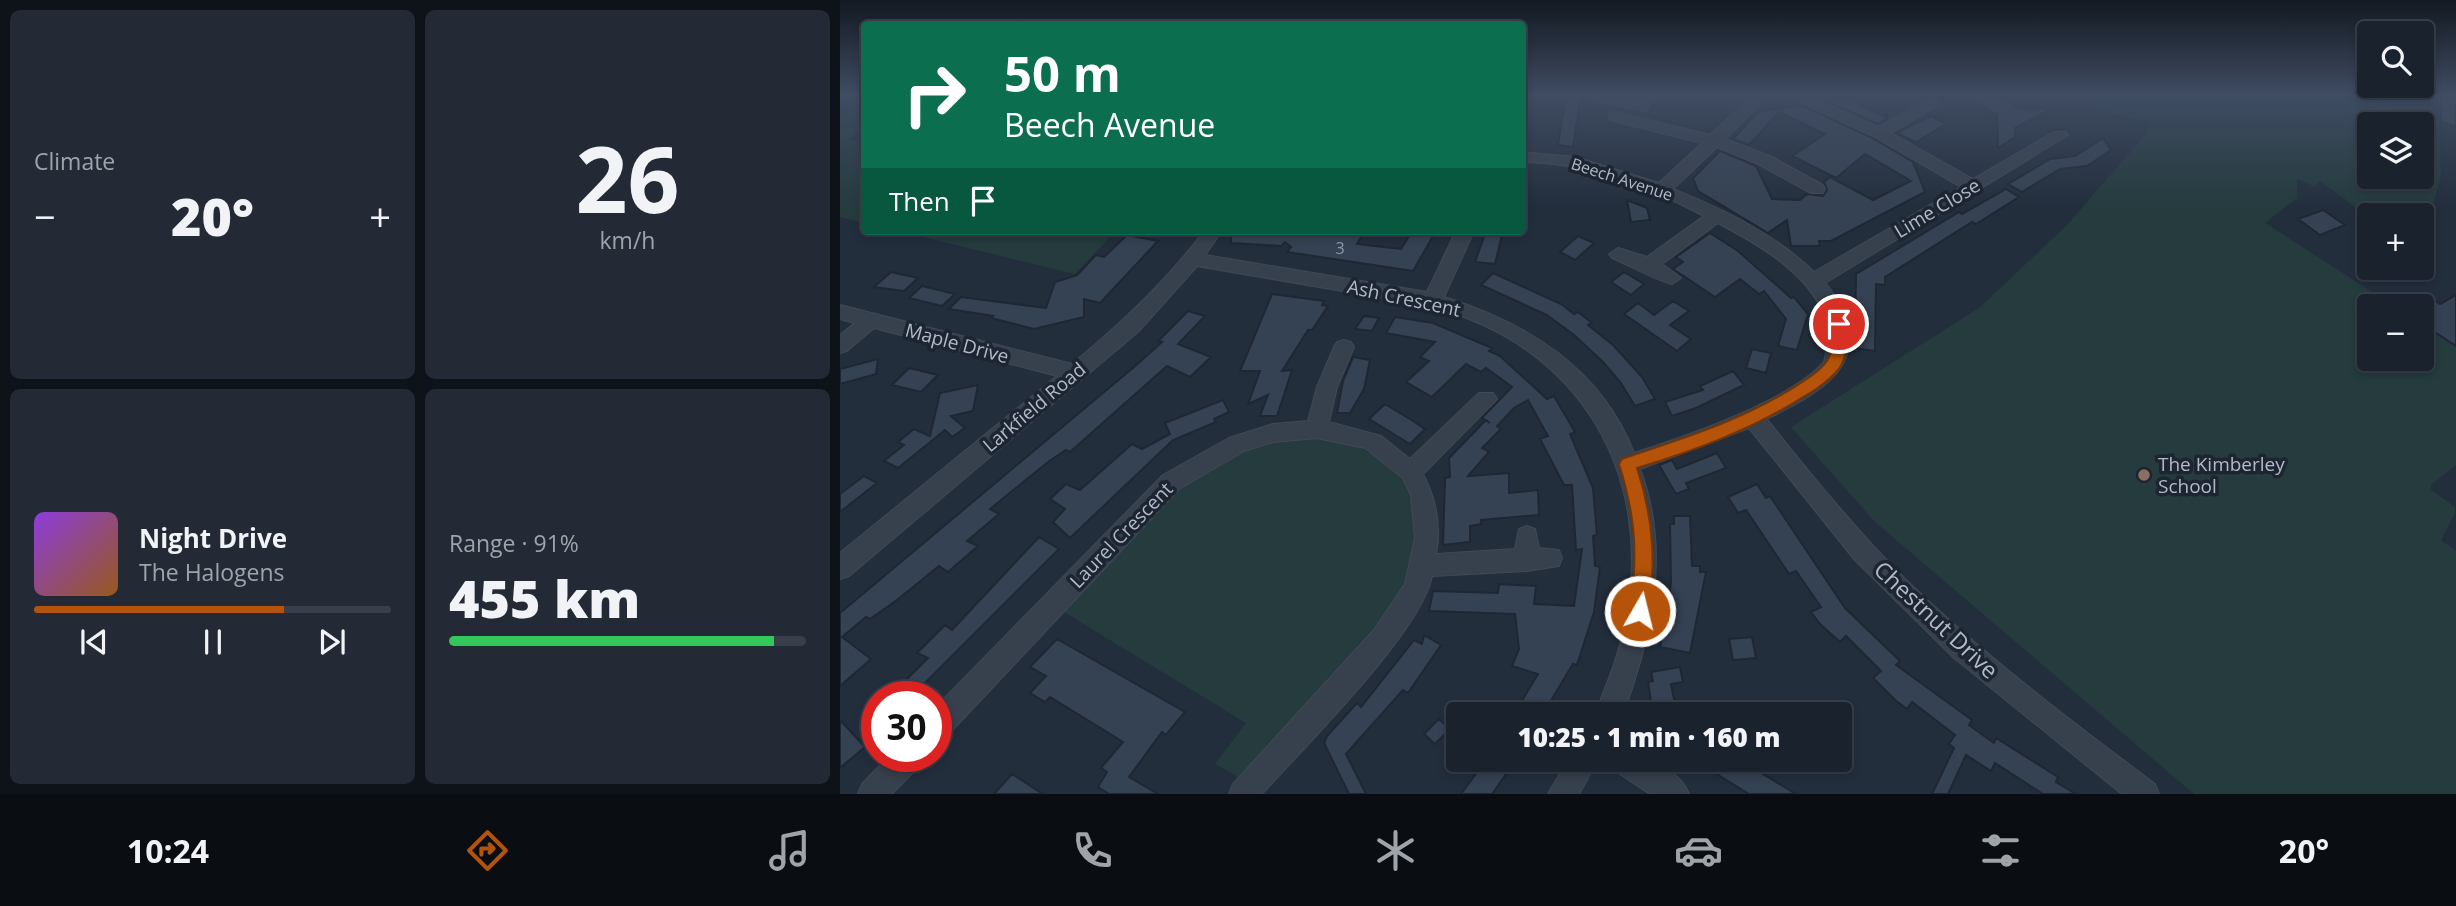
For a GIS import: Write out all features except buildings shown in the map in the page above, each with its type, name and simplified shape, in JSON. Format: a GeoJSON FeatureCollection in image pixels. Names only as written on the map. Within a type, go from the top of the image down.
{"type":"FeatureCollection","features":[{"type":"Feature","properties":{"kind":"street"},"geometry":{"type":"LineString","coordinates":[[1673,131],[1714,141],[1764,160],[1805,187]]}},
{"type":"Feature","properties":{"kind":"street"},"geometry":{"type":"LineString","coordinates":[[1662,190],[1724,131]]}},
{"type":"Feature","properties":{"kind":"street"},"geometry":{"type":"LineString","coordinates":[[1875,131],[1972,186]]}},
{"type":"Feature","properties":{"kind":"street","name":"Lime Close"},"geometry":{"type":"LineString","coordinates":[[1814,281],[2060,135]]}},
{"type":"Feature","properties":{"kind":"street","name":"Beech Avenue"},"geometry":{"type":"LineString","coordinates":[[1526,157],[1574,162],[1662,190],[1719,214],[1758,237],[1814,281],[1826,294],[1839,324],[1840,346],[1833,365],[1814,382],[1755,419],[1695,443],[1628,464]]}},
{"type":"Feature","properties":{"kind":"street"},"geometry":{"type":"LineString","coordinates":[[1650,265],[1719,214]]}},
{"type":"Feature","properties":{"kind":"street","name":"Larkfield Road"},"geometry":{"type":"LineString","coordinates":[[840,568],[1132,326],[1193,259],[1210,235]]}},
{"type":"Feature","properties":{"kind":"street"},"geometry":{"type":"LineString","coordinates":[[1433,300],[1463,235]]}},
{"type":"Feature","properties":{"kind":"street"},"geometry":{"type":"LineString","coordinates":[[1618,254],[1650,265],[1672,278]]}},
{"type":"Feature","properties":{"kind":"street","name":"Ash Crescent"},"geometry":{"type":"LineString","coordinates":[[1193,259],[1433,300],[1470,312],[1500,326],[1532,343],[1559,363],[1605,418],[1628,464],[1641,507],[1646,568],[1637,633],[1614,702]]}},
{"type":"Feature","properties":{"kind":"street","name":"Maple Drive"},"geometry":{"type":"LineString","coordinates":[[840,312],[1075,373]]}},
{"type":"Feature","properties":{"kind":"street"},"geometry":{"type":"LineString","coordinates":[[840,346],[871,320]]}},
{"type":"Feature","properties":{"kind":"street"},"geometry":{"type":"LineString","coordinates":[[1317,429],[1327,387],[1344,346]]}},
{"type":"Feature","properties":{"kind":"street"},"geometry":{"type":"LineString","coordinates":[[1243,794],[1383,639],[1417,588],[1427,538],[1422,495],[1411,472],[1486,400]]}},
{"type":"Feature","properties":{"kind":"street","name":"Chestnut Drive"},"geometry":{"type":"LineString","coordinates":[[1755,419],[1798,476],[1863,552],[1932,620],[2030,706],[2145,794]]}},
{"type":"Feature","properties":{"kind":"street","name":"Laurel Crescent"},"geometry":{"type":"LineString","coordinates":[[952,710],[1171,482],[1237,444],[1273,433],[1317,429],[1348,433],[1373,442],[1411,472]]}},
{"type":"Feature","properties":{"kind":"street"},"geometry":{"type":"LineString","coordinates":[[1423,566],[1534,552]]}},
{"type":"Feature","properties":{"kind":"street"},"geometry":{"type":"LineString","coordinates":[[872,794],[893,772]]}},
{"type":"Feature","properties":{"kind":"street"},"geometry":{"type":"LineString","coordinates":[[1562,794],[1576,772]]}},
{"type":"Feature","properties":{"kind":"street"},"geometry":{"type":"LineString","coordinates":[[1642,772],[1675,794]]}},
{"type":"Feature","properties":{"kind":"green space"},"geometry":{"type":"Polygon","coordinates":[[[840,131],[859,131],[848,140],[861,142],[861,222],[840,217],[840,131]]]}},
{"type":"Feature","properties":{"kind":"green space","name":"The Kimberley School"},"geometry":{"type":"Polygon","coordinates":[[[2147,131],[2357,131],[2357,189],[2434,189],[2434,131],[2439,131],[2441,177],[2433,203],[2357,203],[2357,208],[2320,181],[2315,187],[2297,179],[2297,198],[2265,223],[2375,294],[2357,294],[2357,371],[2434,371],[2434,332],[2456,346],[2456,465],[2431,485],[2431,490],[2455,507],[2455,513],[2441,540],[2456,551],[2456,794],[2194,794],[1875,522],[1791,427],[1979,308],[2067,225],[2147,131]]]}},
{"type":"Feature","properties":{"kind":"green space"},"geometry":{"type":"Polygon","coordinates":[[[914,235],[1112,235],[1075,274],[914,235]]]}},
{"type":"Feature","properties":{"kind":"green space"},"geometry":{"type":"Polygon","coordinates":[[[1327,437],[1353,442],[1402,475],[1414,500],[1417,560],[1399,604],[1242,779],[1215,764],[1246,723],[1059,609],[1170,491],[1257,443],[1327,437]]]}},
{"type":"Feature","properties":{"kind":"place","name":"The Kimberley School"},"geometry":{"type":"Point","coordinates":[2144,475]}},
{"type":"Feature","properties":{"kind":"route"},"geometry":{"type":"LineString","coordinates":[[1640,611],[1646,568],[1641,507],[1628,464],[1695,443],[1755,419],[1814,382],[1833,365],[1840,346],[1839,324]]}}]}
